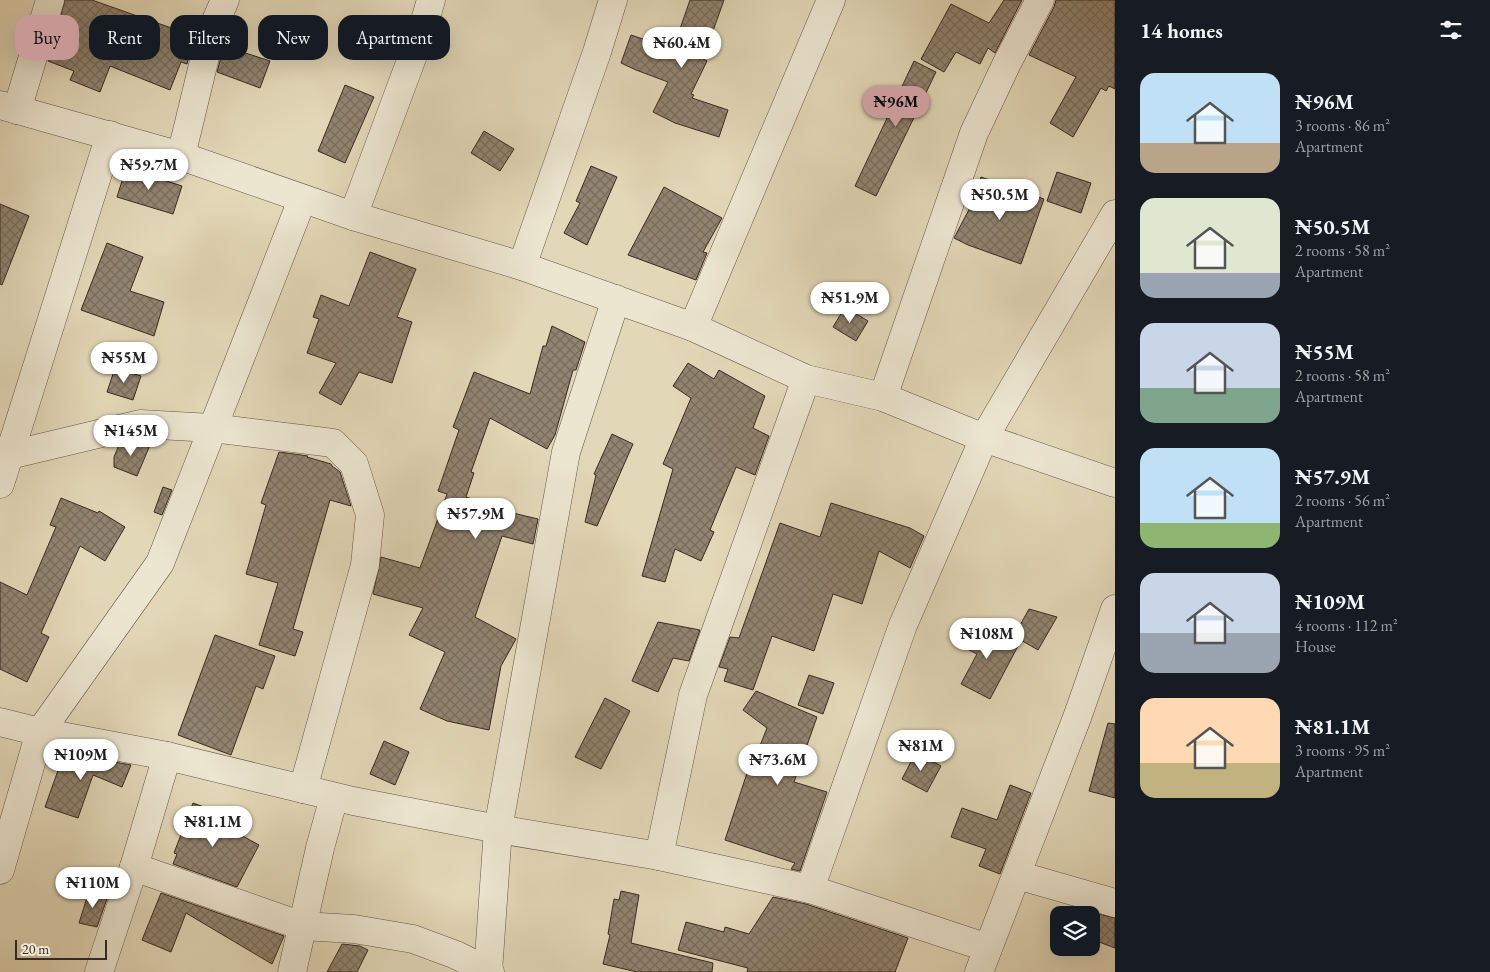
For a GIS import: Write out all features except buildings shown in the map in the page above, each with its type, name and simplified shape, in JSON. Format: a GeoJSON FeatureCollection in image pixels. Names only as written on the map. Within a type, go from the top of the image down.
{"type":"FeatureCollection","features":[{"type":"Feature","properties":{"kind":"street"},"geometry":{"type":"LineString","coordinates":[[50,0],[9,108],[181,156],[302,200],[522,266],[694,327],[806,379],[883,397],[984,438],[1115,483]]}},
{"type":"Feature","properties":{"kind":"street"},"geometry":{"type":"LineString","coordinates":[[181,156],[211,32],[225,0]]}},
{"type":"Feature","properties":{"kind":"street"},"geometry":{"type":"LineString","coordinates":[[353,216],[422,31],[431,0]]}},
{"type":"Feature","properties":{"kind":"street"},"geometry":{"type":"LineString","coordinates":[[522,266],[597,52],[613,0]]}},
{"type":"Feature","properties":{"kind":"street"},"geometry":{"type":"LineString","coordinates":[[694,327],[831,0]]}},
{"type":"Feature","properties":{"kind":"street"},"geometry":{"type":"LineString","coordinates":[[883,397],[974,134],[1007,62],[1040,0]]}},
{"type":"Feature","properties":{"kind":"street"},"geometry":{"type":"LineString","coordinates":[[0,484],[5,455],[110,136]]}},
{"type":"Feature","properties":{"kind":"street"},"geometry":{"type":"LineString","coordinates":[[0,870],[40,732],[160,563],[302,200]]}},
{"type":"Feature","properties":{"kind":"street"},"geometry":{"type":"LineString","coordinates":[[810,889],[903,625],[984,438],[1115,214]]}},
{"type":"Feature","properties":{"kind":"street"},"geometry":{"type":"LineString","coordinates":[[134,867],[302,926],[354,929],[413,939],[456,955],[489,972],[498,829],[566,452],[616,299]]}},
{"type":"Feature","properties":{"kind":"street"},"geometry":{"type":"LineString","coordinates":[[659,856],[693,695],[806,379]]}},
{"type":"Feature","properties":{"kind":"street"},"geometry":{"type":"LineString","coordinates":[[5,455],[140,424],[212,428],[333,443],[354,464],[370,516],[365,565],[303,789]]}},
{"type":"Feature","properties":{"kind":"street"},"geometry":{"type":"LineString","coordinates":[[0,722],[40,732],[167,756],[334,797],[498,829],[659,856],[810,889],[984,960],[1078,715],[1115,609]]}},
{"type":"Feature","properties":{"kind":"street"},"geometry":{"type":"LineString","coordinates":[[99,972],[134,867],[167,756]]}},
{"type":"Feature","properties":{"kind":"street"},"geometry":{"type":"LineString","coordinates":[[292,972],[334,797]]}},
{"type":"Feature","properties":{"kind":"street"},"geometry":{"type":"LineString","coordinates":[[1017,875],[1115,903]]}}]}
